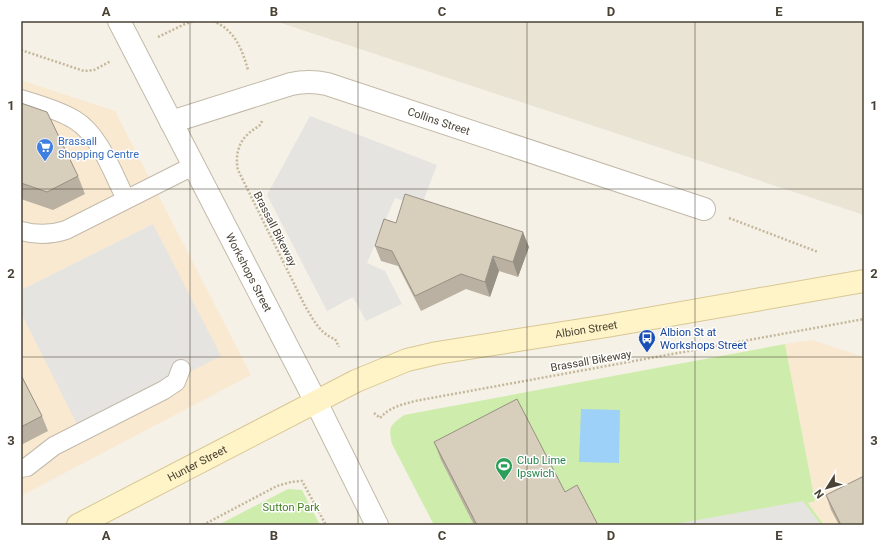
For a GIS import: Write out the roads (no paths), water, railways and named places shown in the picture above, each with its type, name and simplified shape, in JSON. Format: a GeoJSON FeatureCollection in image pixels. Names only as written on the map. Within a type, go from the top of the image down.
{"type":"FeatureCollection","features":[{"type":"Feature","properties":{"kind":"main road","name":"Albion Street"},"geometry":{"type":"LineString","coordinates":[[316,402],[381,370],[408,360],[436,353],[608,326],[864,282]]}},
{"type":"Feature","properties":{"kind":"main road","name":"Hunter Street"},"geometry":{"type":"LineString","coordinates":[[78,525],[316,402]]}},
{"type":"Feature","properties":{"kind":"street","name":"Workshops Street"},"geometry":{"type":"LineString","coordinates":[[119,21],[316,402],[377,525]]}},
{"type":"Feature","properties":{"kind":"street","name":"Collins Street"},"geometry":{"type":"LineString","coordinates":[[171,122],[291,84],[303,81],[315,81],[704,208]]}},
{"type":"Feature","properties":{"kind":"lane"},"geometry":{"type":"LineString","coordinates":[[21,99],[66,115],[84,126],[98,142],[126,199]]}},
{"type":"Feature","properties":{"kind":"lane"},"geometry":{"type":"LineString","coordinates":[[21,231],[55,234],[66,230],[193,166]]}},
{"type":"Feature","properties":{"kind":"lane"},"geometry":{"type":"LineString","coordinates":[[21,468],[28,467],[54,446],[164,390],[176,382],[181,370]]}},
{"type":"Feature","properties":{"kind":"water"},"geometry":{"type":"Polygon","coordinates":[[[581,409],[620,410],[619,463],[579,462],[581,409]]]}},
{"type":"Feature","properties":{"kind":"place","name":"Brassall Shopping Centre"},"geometry":{"type":"Point","coordinates":[45,162]}},
{"type":"Feature","properties":{"kind":"place","name":"Albion St at Workshops Street"},"geometry":{"type":"Point","coordinates":[647,353]}},
{"type":"Feature","properties":{"kind":"place","name":"Club Lime Ipswich"},"geometry":{"type":"Point","coordinates":[504,481]}},
{"type":"Feature","properties":{"kind":"park label","name":"Sutton Park"},"geometry":{"type":"Point","coordinates":[291,507]}}]}
